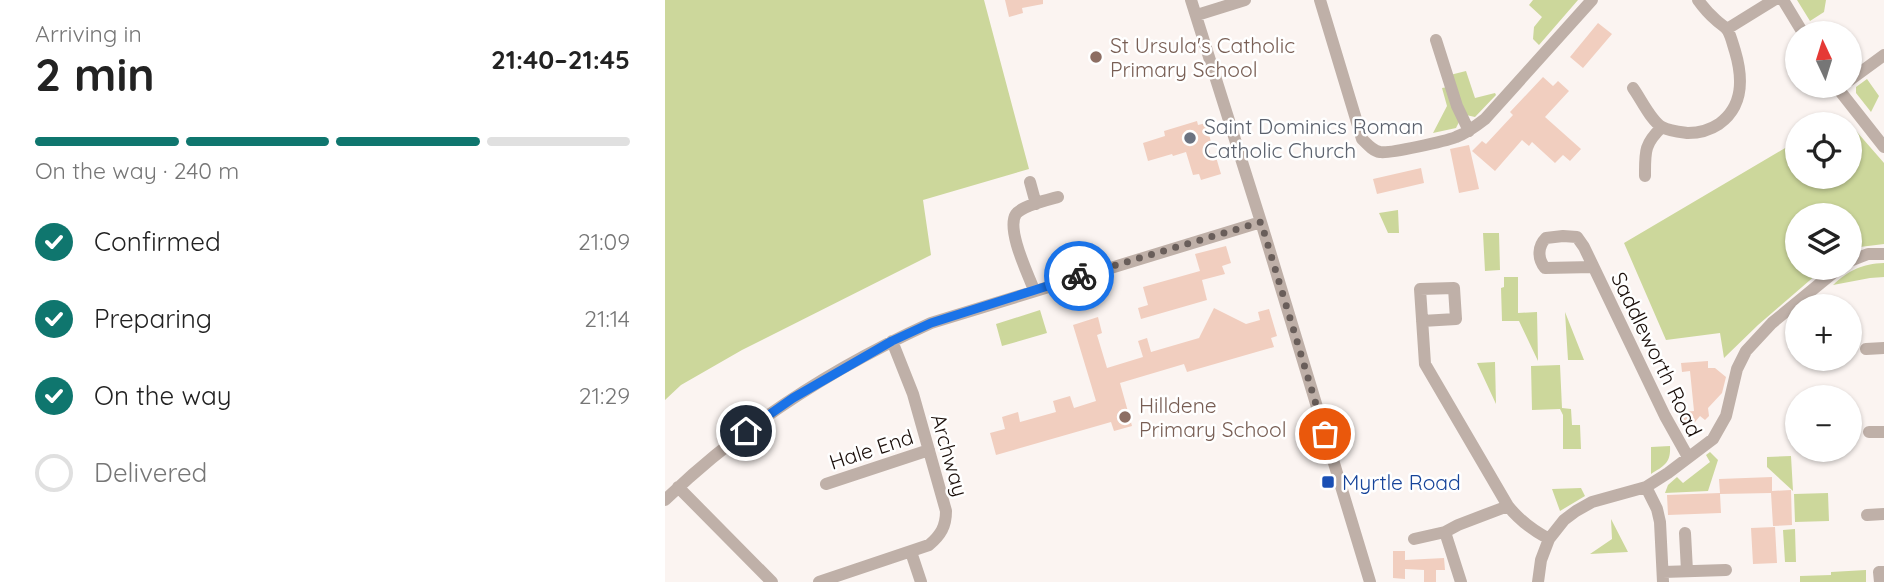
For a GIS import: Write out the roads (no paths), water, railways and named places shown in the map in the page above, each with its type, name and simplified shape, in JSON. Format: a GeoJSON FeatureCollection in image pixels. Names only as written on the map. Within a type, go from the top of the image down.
{"type":"FeatureCollection","features":[{"type":"Feature","properties":{"kind":"street"},"geometry":{"type":"LineString","coordinates":[[1191,0],[1370,582]]}},
{"type":"Feature","properties":{"kind":"street"},"geometry":{"type":"LineString","coordinates":[[1196,15],[1245,0]]}},
{"type":"Feature","properties":{"kind":"street"},"geometry":{"type":"LineString","coordinates":[[1321,0],[1362,139],[1380,153],[1456,137],[1469,131],[1485,119],[1592,0]]}},
{"type":"Feature","properties":{"kind":"street"},"geometry":{"type":"LineString","coordinates":[[1633,89],[1643,100],[1650,115],[1662,127],[1683,132],[1705,131],[1721,122],[1733,109],[1741,83],[1738,60],[1727,29],[1714,19],[1698,0]]}},
{"type":"Feature","properties":{"kind":"street"},"geometry":{"type":"LineString","coordinates":[[1727,29],[1774,0]]}},
{"type":"Feature","properties":{"kind":"street"},"geometry":{"type":"LineString","coordinates":[[1783,0],[1796,21]]}},
{"type":"Feature","properties":{"kind":"street"},"geometry":{"type":"LineString","coordinates":[[1436,40],[1457,106],[1469,131]]}},
{"type":"Feature","properties":{"kind":"street"},"geometry":{"type":"LineString","coordinates":[[1862,71],[1884,55]]}},
{"type":"Feature","properties":{"kind":"street"},"geometry":{"type":"LineString","coordinates":[[1846,98],[1884,147]]}},
{"type":"Feature","properties":{"kind":"street"},"geometry":{"type":"LineString","coordinates":[[1645,176],[1647,143],[1662,127]]}},
{"type":"Feature","properties":{"kind":"street"},"geometry":{"type":"LineString","coordinates":[[1030,183],[1036,204]]}},
{"type":"Feature","properties":{"kind":"street"},"geometry":{"type":"LineString","coordinates":[[1034,290],[1014,236],[1013,223],[1016,214],[1058,197]]}},
{"type":"Feature","properties":{"kind":"street"},"geometry":{"type":"LineString","coordinates":[[665,500],[746,431],[793,398],[892,341],[931,323],[1261,222]]}},
{"type":"Feature","properties":{"kind":"street"},"geometry":{"type":"LineString","coordinates":[[1862,256],[1884,254]]}},
{"type":"Feature","properties":{"kind":"street","name":"Saddleworth Road"},"geometry":{"type":"LineString","coordinates":[[1593,267],[1665,416],[1688,457]]}},
{"type":"Feature","properties":{"kind":"street"},"geometry":{"type":"LineString","coordinates":[[1538,582],[1541,560],[1549,539],[1564,520],[1592,502],[1646,487],[1713,439],[1726,416],[1737,369],[1746,351],[1772,323],[1824,280]]}},
{"type":"Feature","properties":{"kind":"street"},"geometry":{"type":"LineString","coordinates":[[1422,321],[1425,364],[1508,506],[1532,530],[1549,539]]}},
{"type":"Feature","properties":{"kind":"street","name":"Archway"},"geometry":{"type":"LineString","coordinates":[[819,582],[858,576],[929,545],[940,535],[946,523],[946,511],[913,394],[892,341]]}},
{"type":"Feature","properties":{"kind":"street"},"geometry":{"type":"LineString","coordinates":[[1866,349],[1884,348]]}},
{"type":"Feature","properties":{"kind":"street"},"geometry":{"type":"LineString","coordinates":[[1869,432],[1884,432]]}},
{"type":"Feature","properties":{"kind":"street","name":"Hale End"},"geometry":{"type":"LineString","coordinates":[[826,484],[929,450]]}},
{"type":"Feature","properties":{"kind":"street"},"geometry":{"type":"LineString","coordinates":[[678,487],[772,582]]}},
{"type":"Feature","properties":{"kind":"street"},"geometry":{"type":"LineString","coordinates":[[1646,487],[1660,522],[1663,577],[1687,571],[1726,570]]}},
{"type":"Feature","properties":{"kind":"street"},"geometry":{"type":"LineString","coordinates":[[1414,539],[1445,532],[1508,506]]}},
{"type":"Feature","properties":{"kind":"street"},"geometry":{"type":"LineString","coordinates":[[1867,515],[1884,514]]}},
{"type":"Feature","properties":{"kind":"street"},"geometry":{"type":"LineString","coordinates":[[1445,532],[1461,582]]}},
{"type":"Feature","properties":{"kind":"street"},"geometry":{"type":"LineString","coordinates":[[1685,533],[1687,571]]}},
{"type":"Feature","properties":{"kind":"street"},"geometry":{"type":"LineString","coordinates":[[911,552],[921,582]]}},
{"type":"Feature","properties":{"kind":"street"},"geometry":{"type":"LineString","coordinates":[[1880,582],[1879,572],[1884,572]]}},
{"type":"Feature","properties":{"kind":"place","name":"St Ursula's Catholic Primary School"},"geometry":{"type":"Point","coordinates":[1096,57]}},
{"type":"Feature","properties":{"kind":"place","name":"Saint Dominics Roman Catholic Church"},"geometry":{"type":"Point","coordinates":[1190,138]}},
{"type":"Feature","properties":{"kind":"place","name":"Hilldene Primary School"},"geometry":{"type":"Point","coordinates":[1125,417]}},
{"type":"Feature","properties":{"kind":"place","name":"Myrtle Road"},"geometry":{"type":"Point","coordinates":[1328,482]}}]}
